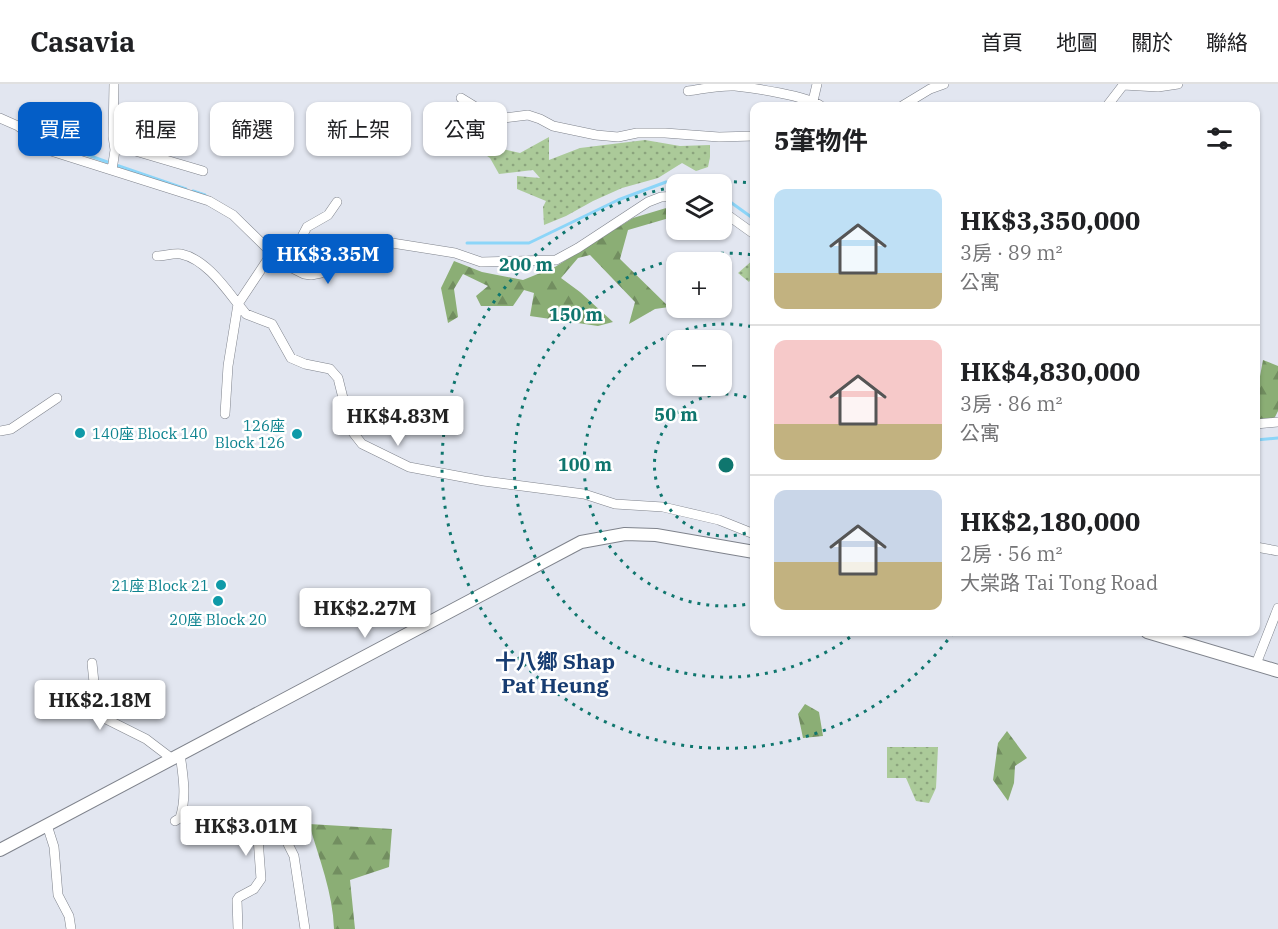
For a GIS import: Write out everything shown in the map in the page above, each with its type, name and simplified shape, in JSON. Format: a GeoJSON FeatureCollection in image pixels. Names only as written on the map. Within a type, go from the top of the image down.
{"type":"FeatureCollection","features":[{"type":"Feature","properties":{"kind":"street"},"geometry":{"type":"LineString","coordinates":[[114,84],[114,142]]}},
{"type":"Feature","properties":{"kind":"street"},"geometry":{"type":"LineString","coordinates":[[817,84],[817,102]]}},
{"type":"Feature","properties":{"kind":"street"},"geometry":{"type":"LineString","coordinates":[[909,102],[930,89],[944,84]]}},
{"type":"Feature","properties":{"kind":"street"},"geometry":{"type":"LineString","coordinates":[[1110,102],[1124,84],[1158,87],[1178,84]]}},
{"type":"Feature","properties":{"kind":"street"},"geometry":{"type":"LineString","coordinates":[[688,91],[734,86],[793,96],[811,102]]}},
{"type":"Feature","properties":{"kind":"street"},"geometry":{"type":"LineString","coordinates":[[791,102],[793,96]]}},
{"type":"Feature","properties":{"kind":"street"},"geometry":{"type":"LineString","coordinates":[[461,98],[487,114],[504,118],[528,115],[553,126],[596,135],[618,137],[637,133],[665,132],[719,137],[750,136]]}},
{"type":"Feature","properties":{"kind":"street"},"geometry":{"type":"LineString","coordinates":[[0,118],[18,126],[51,151],[112,168],[209,201],[233,215],[282,263],[311,275],[321,273],[374,246],[392,243],[455,253],[481,262],[556,260],[648,202],[666,197]]}},
{"type":"Feature","properties":{"kind":"street"},"geometry":{"type":"LineString","coordinates":[[112,168],[114,155]]}},
{"type":"Feature","properties":{"kind":"street"},"geometry":{"type":"LineString","coordinates":[[145,156],[202,171]]}},
{"type":"Feature","properties":{"kind":"street"},"geometry":{"type":"LineString","coordinates":[[282,263],[296,248],[307,227],[328,215],[337,202]]}},
{"type":"Feature","properties":{"kind":"street"},"geometry":{"type":"LineString","coordinates":[[732,218],[750,231]]}},
{"type":"Feature","properties":{"kind":"street"},"geometry":{"type":"LineString","coordinates":[[225,414],[228,366],[238,304],[272,253]]}},
{"type":"Feature","properties":{"kind":"street"},"geometry":{"type":"LineString","coordinates":[[157,256],[180,254],[198,261],[222,283],[246,314],[272,324],[291,358],[305,364],[330,369],[338,378],[351,429],[362,444],[409,467],[484,481],[584,494],[615,504],[663,507],[719,520],[750,532]]}},
{"type":"Feature","properties":{"kind":"street"},"geometry":{"type":"LineString","coordinates":[[0,431],[11,429],[57,398]]}},
{"type":"Feature","properties":{"kind":"street"},"geometry":{"type":"LineString","coordinates":[[1260,424],[1278,422]]}},
{"type":"Feature","properties":{"kind":"street"},"geometry":{"type":"LineString","coordinates":[[0,850],[581,542],[625,534],[656,535],[750,551]]}},
{"type":"Feature","properties":{"kind":"street"},"geometry":{"type":"LineString","coordinates":[[1260,548],[1278,551]]}},
{"type":"Feature","properties":{"kind":"street"},"geometry":{"type":"LineString","coordinates":[[1256,664],[1278,608]]}},
{"type":"Feature","properties":{"kind":"street"},"geometry":{"type":"LineString","coordinates":[[1161,636],[1278,670]]}},
{"type":"Feature","properties":{"kind":"street"},"geometry":{"type":"LineString","coordinates":[[92,663],[97,712],[104,718],[176,756],[184,788],[183,810],[180,818],[175,821]]}},
{"type":"Feature","properties":{"kind":"street"},"geometry":{"type":"LineString","coordinates":[[183,810],[194,815],[211,815],[222,820],[240,822],[250,828],[258,838],[261,879],[254,889],[237,900],[238,929]]}},
{"type":"Feature","properties":{"kind":"street"},"geometry":{"type":"LineString","coordinates":[[47,825],[54,847],[58,895],[69,916],[71,929]]}},
{"type":"Feature","properties":{"kind":"street"},"geometry":{"type":"LineString","coordinates":[[258,838],[285,838],[290,847],[294,856],[305,929]]}},
{"type":"Feature","properties":{"kind":"green space"},"geometry":{"type":"Polygon","coordinates":[[[549,137],[549,160],[580,148],[645,140],[680,146],[710,145],[708,167],[696,171],[682,163],[658,178],[622,188],[544,225],[543,207],[546,201],[517,189],[517,176],[540,178],[533,170],[499,174],[487,156],[507,156],[507,150],[520,153],[549,137]]]}},
{"type":"Feature","properties":{"kind":"green space"},"geometry":{"type":"Polygon","coordinates":[[[666,208],[666,219],[628,230],[620,259],[666,304],[666,307],[655,309],[629,324],[635,302],[590,255],[578,258],[561,278],[613,322],[598,326],[530,316],[534,293],[524,290],[513,306],[481,306],[476,296],[488,286],[463,274],[454,289],[458,317],[448,323],[441,288],[454,261],[482,272],[523,280],[555,267],[633,218],[666,208]]]}},
{"type":"Feature","properties":{"kind":"green space"},"geometry":{"type":"Polygon","coordinates":[[[750,262],[749,282],[738,273],[750,262]]]}},
{"type":"Feature","properties":{"kind":"green space"},"geometry":{"type":"Polygon","coordinates":[[[1263,360],[1278,366],[1278,411],[1272,423],[1260,424],[1260,376],[1263,360]]]}},
{"type":"Feature","properties":{"kind":"green space"},"geometry":{"type":"Polygon","coordinates":[[[805,704],[819,712],[823,736],[803,738],[798,714],[805,704]]]}},
{"type":"Feature","properties":{"kind":"green space"},"geometry":{"type":"Polygon","coordinates":[[[1007,731],[1027,758],[1015,766],[1014,783],[1008,801],[993,780],[998,743],[1007,731]]]}},
{"type":"Feature","properties":{"kind":"green space"},"geometry":{"type":"Polygon","coordinates":[[[887,747],[938,747],[936,788],[929,803],[916,801],[906,778],[887,778],[887,747]]]}},
{"type":"Feature","properties":{"kind":"green space"},"geometry":{"type":"Polygon","coordinates":[[[309,824],[392,829],[389,867],[350,880],[355,929],[334,929],[328,889],[309,824]]]}},
{"type":"Feature","properties":{"kind":"waterway"},"geometry":{"type":"LineString","coordinates":[[91,156],[110,163]]}},
{"type":"Feature","properties":{"kind":"waterway"},"geometry":{"type":"LineString","coordinates":[[116,165],[186,189]]}},
{"type":"Feature","properties":{"kind":"waterway"},"geometry":{"type":"LineString","coordinates":[[467,243],[529,243],[618,200],[666,182]]}},
{"type":"Feature","properties":{"kind":"waterway"},"geometry":{"type":"LineString","coordinates":[[193,191],[205,195]]}},
{"type":"Feature","properties":{"kind":"waterway"},"geometry":{"type":"LineString","coordinates":[[732,203],[750,216]]}},
{"type":"Feature","properties":{"kind":"waterway"},"geometry":{"type":"LineString","coordinates":[[1260,440],[1278,438]]}},
{"type":"Feature","properties":{"kind":"place","name":"140座 Block 140"},"geometry":{"type":"Point","coordinates":[80,433]}},
{"type":"Feature","properties":{"kind":"place","name":"126座 Block 126"},"geometry":{"type":"Point","coordinates":[297,434]}},
{"type":"Feature","properties":{"kind":"place","name":"21座 Block 21"},"geometry":{"type":"Point","coordinates":[221,585]}},
{"type":"Feature","properties":{"kind":"place","name":"20座 Block 20"},"geometry":{"type":"Point","coordinates":[218,601]}},
{"type":"Feature","properties":{"kind":"district","name":"十八鄉 Shap Pat Heung"},"geometry":{"type":"Point","coordinates":[555,673]}}]}
